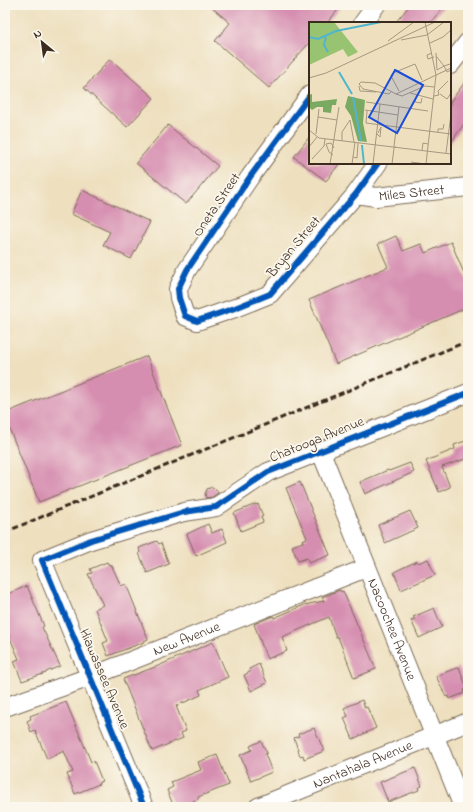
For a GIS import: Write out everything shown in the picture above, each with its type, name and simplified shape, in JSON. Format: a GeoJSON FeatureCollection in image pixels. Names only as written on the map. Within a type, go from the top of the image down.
{"type":"FeatureCollection","features":[{"type":"Feature","properties":{"kind":"street"},"geometry":{"type":"LineString","coordinates":[[364,22],[376,5]]}},
{"type":"Feature","properties":{"kind":"street"},"geometry":{"type":"LineString","coordinates":[[451,64],[468,42]]}},
{"type":"Feature","properties":{"kind":"street","name":"Oneta Street"},"geometry":{"type":"LineString","coordinates":[[206,319],[197,321],[185,316],[179,298],[178,289],[187,270],[246,183],[309,96]]}},
{"type":"Feature","properties":{"kind":"street","name":"Bryan Street"},"geometry":{"type":"LineString","coordinates":[[206,319],[270,294],[356,194],[377,164]]}},
{"type":"Feature","properties":{"kind":"street","name":"Miles Street"},"geometry":{"type":"LineString","coordinates":[[356,194],[376,197],[468,187]]}},
{"type":"Feature","properties":{"kind":"street","name":"Chatooga Avenue"},"geometry":{"type":"LineString","coordinates":[[42,560],[90,540],[184,512],[216,507],[268,472],[468,393]]}},
{"type":"Feature","properties":{"kind":"street","name":"Nacoochee Avenue"},"geometry":{"type":"LineString","coordinates":[[321,452],[462,807]]}},
{"type":"Feature","properties":{"kind":"street","name":"Hiawassee Avenue"},"geometry":{"type":"LineString","coordinates":[[42,560],[144,807]]}},
{"type":"Feature","properties":{"kind":"street","name":"New Avenue"},"geometry":{"type":"LineString","coordinates":[[5,707],[90,677],[366,568]]}},
{"type":"Feature","properties":{"kind":"street","name":"Nantahala Avenue"},"geometry":{"type":"LineString","coordinates":[[258,807],[468,722]]}},
{"type":"Feature","properties":{"kind":"building"},"geometry":{"type":"Polygon","coordinates":[[[209,5],[342,5],[328,22],[309,22],[309,43],[269,88],[215,41],[230,23],[209,5]]]}},
{"type":"Feature","properties":{"kind":"building"},"geometry":{"type":"Polygon","coordinates":[[[410,5],[445,5],[431,22],[396,22],[410,5]]]}},
{"type":"Feature","properties":{"kind":"building"},"geometry":{"type":"Polygon","coordinates":[[[110,59],[154,98],[127,127],[84,88],[110,59]]]}},
{"type":"Feature","properties":{"kind":"building"},"geometry":{"type":"Polygon","coordinates":[[[468,78],[468,118],[451,143],[451,101],[468,78]]]}},
{"type":"Feature","properties":{"kind":"building"},"geometry":{"type":"Polygon","coordinates":[[[168,125],[218,166],[186,204],[136,163],[168,125]]]}},
{"type":"Feature","properties":{"kind":"building"},"geometry":{"type":"Polygon","coordinates":[[[309,137],[309,164],[339,164],[326,181],[294,157],[309,137]]]}},
{"type":"Feature","properties":{"kind":"building"},"geometry":{"type":"Polygon","coordinates":[[[82,190],[150,222],[131,259],[103,245],[110,232],[71,214],[82,190]]]}},
{"type":"Feature","properties":{"kind":"building"},"geometry":{"type":"Polygon","coordinates":[[[396,236],[403,251],[421,244],[425,253],[451,242],[468,283],[468,307],[336,364],[309,300],[388,267],[378,244],[396,236]]]}},
{"type":"Feature","properties":{"kind":"building"},"geometry":{"type":"Polygon","coordinates":[[[147,356],[182,445],[39,502],[5,418],[5,413],[147,356]]]}},
{"type":"Feature","properties":{"kind":"building"},"geometry":{"type":"Polygon","coordinates":[[[468,440],[468,458],[442,467],[450,487],[439,492],[426,461],[455,449],[454,445],[468,440]]]}},
{"type":"Feature","properties":{"kind":"building"},"geometry":{"type":"Polygon","coordinates":[[[410,463],[414,472],[365,494],[360,482],[388,470],[389,471],[410,463]]]}},
{"type":"Feature","properties":{"kind":"building"},"geometry":{"type":"Polygon","coordinates":[[[300,482],[330,555],[309,563],[307,558],[298,561],[292,546],[303,542],[302,540],[307,538],[286,488],[300,482]]]}},
{"type":"Feature","properties":{"kind":"building"},"geometry":{"type":"Polygon","coordinates":[[[212,487],[217,490],[218,493],[212,497],[206,498],[205,494],[207,489],[212,487]]]}},
{"type":"Feature","properties":{"kind":"building"},"geometry":{"type":"Polygon","coordinates":[[[258,504],[263,516],[261,517],[263,522],[241,531],[234,513],[258,504]]]}},
{"type":"Feature","properties":{"kind":"building"},"geometry":{"type":"Polygon","coordinates":[[[410,511],[418,528],[385,543],[378,525],[410,511]]]}},
{"type":"Feature","properties":{"kind":"building"},"geometry":{"type":"Polygon","coordinates":[[[208,524],[212,533],[222,529],[227,542],[196,556],[187,534],[208,524]]]}},
{"type":"Feature","properties":{"kind":"building"},"geometry":{"type":"Polygon","coordinates":[[[157,541],[159,544],[161,543],[169,564],[147,573],[139,553],[139,548],[157,541]]]}},
{"type":"Feature","properties":{"kind":"building"},"geometry":{"type":"Polygon","coordinates":[[[428,559],[435,575],[401,590],[394,572],[417,561],[418,563],[428,559]]]}},
{"type":"Feature","properties":{"kind":"building"},"geometry":{"type":"Polygon","coordinates":[[[107,562],[109,565],[111,564],[121,586],[126,584],[148,639],[108,656],[103,643],[108,641],[95,609],[103,605],[88,574],[92,573],[90,569],[107,562]]]}},
{"type":"Feature","properties":{"kind":"building"},"geometry":{"type":"Polygon","coordinates":[[[27,586],[44,626],[42,627],[60,666],[46,673],[22,681],[14,661],[19,659],[5,626],[5,595],[27,586]]]}},
{"type":"Feature","properties":{"kind":"building"},"geometry":{"type":"Polygon","coordinates":[[[340,590],[341,592],[343,591],[376,669],[354,678],[329,617],[282,637],[287,651],[267,659],[254,624],[273,616],[274,618],[304,605],[324,601],[322,597],[340,590]]]}},
{"type":"Feature","properties":{"kind":"building"},"geometry":{"type":"Polygon","coordinates":[[[434,608],[442,627],[419,638],[411,620],[415,619],[413,617],[434,608]]]}},
{"type":"Feature","properties":{"kind":"building"},"geometry":{"type":"Polygon","coordinates":[[[213,642],[228,677],[199,690],[201,695],[176,706],[186,731],[181,733],[183,738],[152,751],[123,679],[158,666],[213,642]]]}},
{"type":"Feature","properties":{"kind":"building"},"geometry":{"type":"Polygon","coordinates":[[[259,664],[267,683],[251,691],[244,675],[250,672],[249,669],[259,664]]]}},
{"type":"Feature","properties":{"kind":"building"},"geometry":{"type":"Polygon","coordinates":[[[459,667],[467,689],[464,690],[465,693],[449,699],[448,696],[446,697],[436,676],[459,667]]]}},
{"type":"Feature","properties":{"kind":"building"},"geometry":{"type":"Polygon","coordinates":[[[362,700],[365,708],[367,707],[376,728],[353,739],[344,718],[348,716],[344,708],[362,700]]]}},
{"type":"Feature","properties":{"kind":"building"},"geometry":{"type":"Polygon","coordinates":[[[66,702],[91,762],[94,761],[102,781],[99,782],[99,784],[75,794],[67,774],[73,772],[64,751],[47,759],[35,730],[31,732],[27,721],[31,719],[30,716],[66,702]]]}},
{"type":"Feature","properties":{"kind":"building"},"geometry":{"type":"Polygon","coordinates":[[[314,728],[324,751],[304,759],[303,755],[300,756],[294,738],[299,736],[298,734],[314,728]]]}},
{"type":"Feature","properties":{"kind":"building"},"geometry":{"type":"Polygon","coordinates":[[[261,741],[267,753],[265,754],[272,772],[251,781],[240,755],[252,750],[250,746],[261,741]]]}},
{"type":"Feature","properties":{"kind":"building"},"geometry":{"type":"Polygon","coordinates":[[[217,755],[229,785],[198,797],[198,799],[193,801],[194,804],[188,807],[174,807],[167,790],[173,787],[171,782],[201,770],[198,762],[217,755]]]}},
{"type":"Feature","properties":{"kind":"building"},"geometry":{"type":"Polygon","coordinates":[[[415,768],[422,786],[418,788],[419,790],[388,802],[380,782],[415,768]]]}},
{"type":"Feature","properties":{"kind":"railway"},"geometry":{"type":"LineString","coordinates":[[5,532],[468,341]]}},
{"type":"Feature","properties":{"kind":"cycle path"},"geometry":{"type":"LineString","coordinates":[[309,96],[250,177],[187,270],[178,289],[179,298],[185,316],[197,321],[270,294],[356,194],[377,164]]}},
{"type":"Feature","properties":{"kind":"cycle path"},"geometry":{"type":"LineString","coordinates":[[144,807],[42,560],[91,540],[184,512],[216,507],[268,472],[468,393]]}}]}
